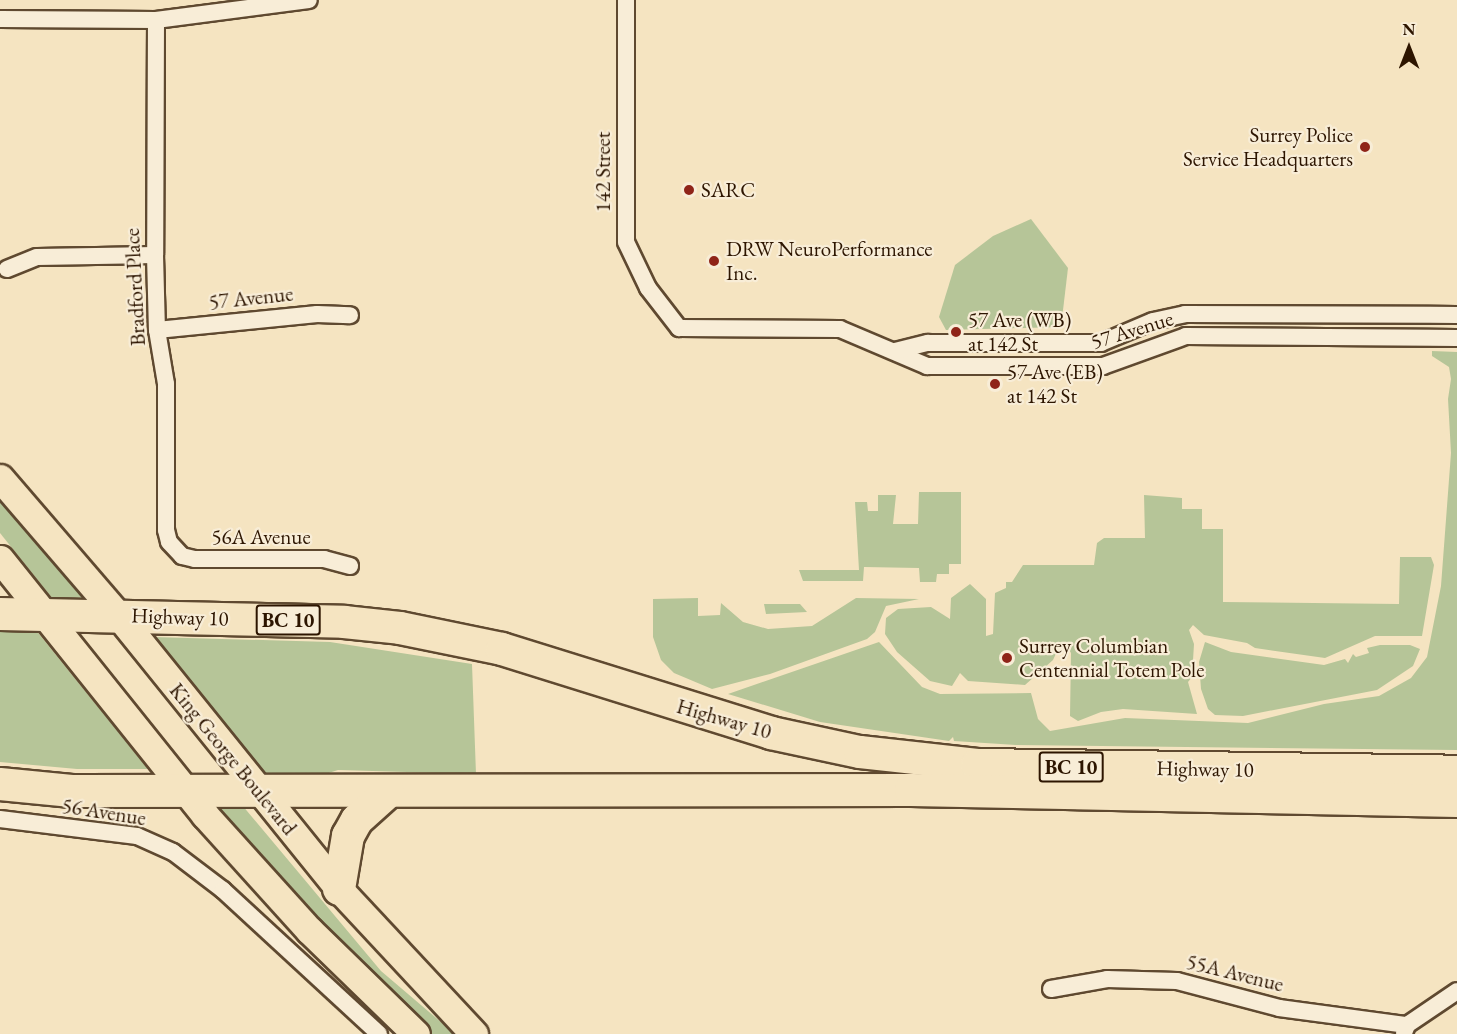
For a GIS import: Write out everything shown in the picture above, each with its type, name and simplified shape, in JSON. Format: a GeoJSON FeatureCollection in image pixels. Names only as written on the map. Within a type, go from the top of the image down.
{"type":"FeatureCollection","features":[{"type":"Feature","properties":{"kind":"highway","name":"Highway 10"},"geometry":{"type":"LineString","coordinates":[[0,614],[118,615],[400,628],[502,649],[771,733],[860,752],[977,765],[1457,772]]}},
{"type":"Feature","properties":{"kind":"highway","name":"Highway 10"},"geometry":{"type":"LineString","coordinates":[[0,784],[72,791],[910,790],[1457,801]]}},
{"type":"Feature","properties":{"kind":"highway"},"geometry":{"type":"LineString","coordinates":[[339,889],[348,836],[357,820],[388,792]]}},
{"type":"Feature","properties":{"kind":"main road","name":"King George Boulevard"},"geometry":{"type":"LineString","coordinates":[[0,478],[118,615],[339,889],[474,1034]]}},
{"type":"Feature","properties":{"kind":"main road"},"geometry":{"type":"LineString","coordinates":[[0,559],[187,792],[309,930],[416,1034]]}},
{"type":"Feature","properties":{"kind":"street"},"geometry":{"type":"LineString","coordinates":[[0,19],[156,20],[309,0]]}},
{"type":"Feature","properties":{"kind":"street","name":"142 Street"},"geometry":{"type":"LineString","coordinates":[[626,0],[626,237],[633,262],[648,288],[679,327]]}},
{"type":"Feature","properties":{"kind":"street","name":"Bradford Place"},"geometry":{"type":"LineString","coordinates":[[156,20],[157,330],[166,384],[166,530],[174,550]]}},
{"type":"Feature","properties":{"kind":"street"},"geometry":{"type":"LineString","coordinates":[[8,269],[37,257],[155,255]]}},
{"type":"Feature","properties":{"kind":"street","name":"57 Avenue"},"geometry":{"type":"LineString","coordinates":[[157,330],[317,314],[350,315]]}},
{"type":"Feature","properties":{"kind":"street","name":"57 Avenue"},"geometry":{"type":"LineString","coordinates":[[895,351],[928,343],[1101,343],[1154,321],[1185,314],[1457,315]]}},
{"type":"Feature","properties":{"kind":"street","name":"57 Avenue"},"geometry":{"type":"LineString","coordinates":[[679,327],[840,329],[927,366],[1081,367],[1123,361],[1168,340],[1186,336],[1457,338]]}},
{"type":"Feature","properties":{"kind":"street","name":"56A Avenue"},"geometry":{"type":"LineString","coordinates":[[174,550],[195,559],[324,559],[350,566]]}},
{"type":"Feature","properties":{"kind":"street","name":"56 Avenue"},"geometry":{"type":"LineString","coordinates":[[0,819],[136,836],[173,852],[224,890],[379,1034]]}},
{"type":"Feature","properties":{"kind":"street","name":"55A Avenue"},"geometry":{"type":"LineString","coordinates":[[1051,989],[1107,979],[1178,981],[1279,1008],[1406,1030]]}},
{"type":"Feature","properties":{"kind":"street"},"geometry":{"type":"LineString","coordinates":[[1406,1030],[1457,991]]}},
{"type":"Feature","properties":{"kind":"green space"},"geometry":{"type":"Polygon","coordinates":[[[1031,219],[1068,268],[1061,327],[946,330],[939,317],[955,265],[993,236],[1031,219]]]}},
{"type":"Feature","properties":{"kind":"green space"},"geometry":{"type":"Polygon","coordinates":[[[1432,351],[1457,352],[1457,750],[1016,745],[954,741],[953,737],[949,741],[820,722],[728,694],[879,642],[922,687],[940,694],[1031,693],[1038,719],[1050,731],[1125,718],[1248,723],[1324,704],[1379,696],[1411,678],[1427,657],[1441,586],[1451,453],[1448,399],[1451,379],[1449,367],[1432,356],[1432,351]]]}},
{"type":"Feature","properties":{"kind":"green space"},"geometry":{"type":"Polygon","coordinates":[[[919,492],[961,492],[961,564],[949,564],[949,574],[937,574],[936,582],[920,582],[919,568],[864,567],[863,581],[803,581],[799,570],[859,570],[855,502],[867,502],[868,511],[878,511],[878,495],[896,495],[893,524],[918,524],[919,492]]]}},
{"type":"Feature","properties":{"kind":"green space"},"geometry":{"type":"Polygon","coordinates":[[[0,495],[90,601],[56,603],[0,533],[0,495]]]}},
{"type":"Feature","properties":{"kind":"green space"},"geometry":{"type":"Polygon","coordinates":[[[1144,495],[1182,498],[1182,509],[1202,509],[1202,529],[1223,529],[1223,602],[1399,604],[1400,557],[1431,557],[1434,565],[1422,636],[1375,636],[1325,658],[1255,648],[1247,643],[1204,635],[1193,625],[1189,630],[1194,644],[1192,677],[1188,682],[1197,714],[1123,709],[1101,712],[1078,721],[1070,716],[1071,653],[1066,644],[1060,645],[1053,660],[1025,685],[968,681],[960,673],[952,686],[930,681],[897,652],[885,634],[886,618],[898,609],[931,607],[950,619],[951,598],[970,584],[986,599],[986,636],[993,634],[995,593],[1006,588],[1006,582],[1012,582],[1023,565],[1094,565],[1097,543],[1104,538],[1145,538],[1144,495]]]}},
{"type":"Feature","properties":{"kind":"green space"},"geometry":{"type":"Polygon","coordinates":[[[698,598],[698,616],[720,615],[721,603],[743,622],[768,629],[812,626],[856,598],[919,599],[886,606],[875,632],[867,639],[770,674],[712,689],[674,673],[661,660],[653,637],[653,599],[698,598]]]}},
{"type":"Feature","properties":{"kind":"green space"},"geometry":{"type":"Polygon","coordinates":[[[764,604],[800,604],[807,612],[766,614],[764,604]]]}},
{"type":"Feature","properties":{"kind":"green space"},"geometry":{"type":"Polygon","coordinates":[[[0,629],[35,629],[148,769],[77,769],[0,762],[0,629]]]}},
{"type":"Feature","properties":{"kind":"green space"},"geometry":{"type":"Polygon","coordinates":[[[153,637],[330,642],[472,664],[476,774],[338,770],[316,777],[263,776],[152,640],[153,637]]]}},
{"type":"Feature","properties":{"kind":"green space"},"geometry":{"type":"Polygon","coordinates":[[[1205,642],[1231,652],[1324,665],[1345,659],[1348,663],[1353,654],[1356,657],[1369,653],[1367,648],[1380,645],[1410,645],[1420,649],[1413,666],[1377,690],[1243,716],[1215,715],[1208,709],[1201,689],[1199,662],[1205,642]]]}},
{"type":"Feature","properties":{"kind":"green space"},"geometry":{"type":"Polygon","coordinates":[[[210,804],[242,805],[381,971],[455,1034],[431,1034],[379,988],[210,804]]]}},
{"type":"Feature","properties":{"kind":"place","name":"Surrey Police Service Headquarters"},"geometry":{"type":"Point","coordinates":[1365,147]}},
{"type":"Feature","properties":{"kind":"place","name":"SARC"},"geometry":{"type":"Point","coordinates":[689,190]}},
{"type":"Feature","properties":{"kind":"place","name":"DRW NeuroPerformance Inc."},"geometry":{"type":"Point","coordinates":[714,261]}},
{"type":"Feature","properties":{"kind":"place","name":"57 Ave (WB) at 142 St"},"geometry":{"type":"Point","coordinates":[956,332]}},
{"type":"Feature","properties":{"kind":"place","name":"57 Ave (EB) at 142 St"},"geometry":{"type":"Point","coordinates":[995,384]}},
{"type":"Feature","properties":{"kind":"place","name":"Surrey Columbian Centennial Totem Pole"},"geometry":{"type":"Point","coordinates":[1007,658]}}]}
